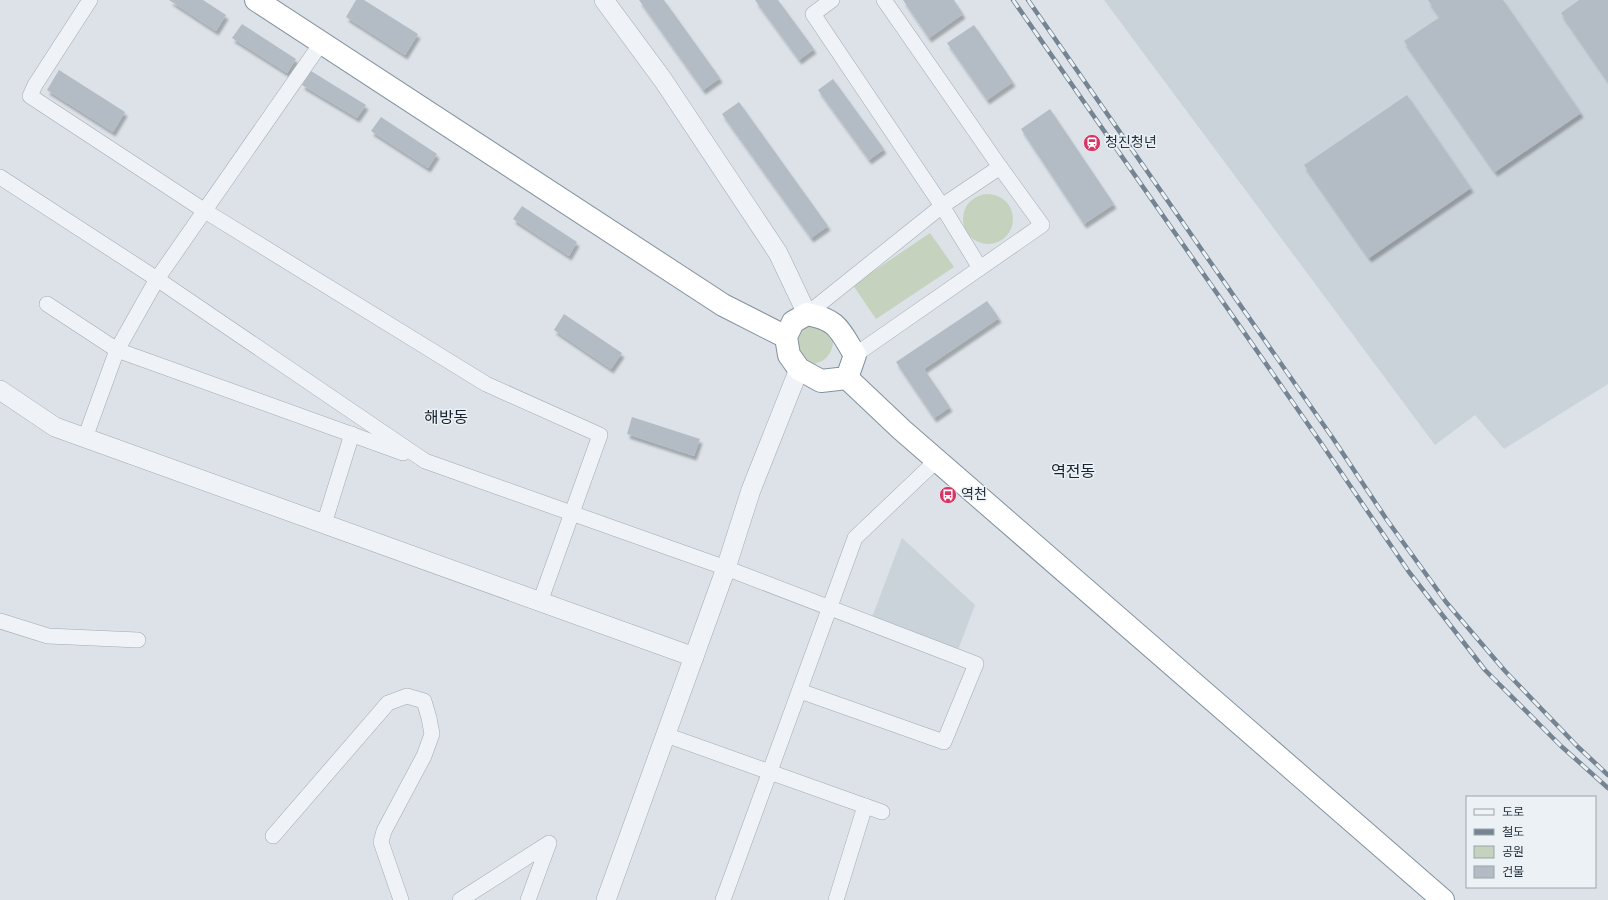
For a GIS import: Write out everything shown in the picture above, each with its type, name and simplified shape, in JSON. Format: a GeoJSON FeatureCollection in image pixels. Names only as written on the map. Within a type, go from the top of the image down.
{"type":"FeatureCollection","features":[{"type":"Feature","properties":{"kind":"highway"},"geometry":{"type":"LineString","coordinates":[[256,0],[723,306],[786,337]]}},
{"type":"Feature","properties":{"kind":"highway"},"geometry":{"type":"LineString","coordinates":[[807,314],[822,317],[835,324],[855,354],[848,378],[821,381],[799,369],[789,355],[786,337],[792,322],[807,314]]}},
{"type":"Feature","properties":{"kind":"highway"},"geometry":{"type":"LineString","coordinates":[[848,378],[902,430],[1443,900]]}},
{"type":"Feature","properties":{"kind":"street"},"geometry":{"type":"LineString","coordinates":[[90,0],[35,85],[30,96],[205,211],[486,384],[600,435],[540,602]]}},
{"type":"Feature","properties":{"kind":"street"},"geometry":{"type":"LineString","coordinates":[[604,0],[663,80],[778,253],[807,314],[942,206],[1000,167]]}},
{"type":"Feature","properties":{"kind":"street"},"geometry":{"type":"LineString","coordinates":[[832,0],[813,14],[942,206],[980,268]]}},
{"type":"Feature","properties":{"kind":"street"},"geometry":{"type":"LineString","coordinates":[[855,354],[1042,225],[884,0]]}},
{"type":"Feature","properties":{"kind":"street"},"geometry":{"type":"LineString","coordinates":[[85,438],[117,350],[157,279],[322,42]]}},
{"type":"Feature","properties":{"kind":"street"},"geometry":{"type":"LineString","coordinates":[[0,177],[157,279],[425,461]]}},
{"type":"Feature","properties":{"kind":"street"},"geometry":{"type":"LineString","coordinates":[[47,304],[117,350],[726,568],[976,664],[944,742],[800,691]]}},
{"type":"Feature","properties":{"kind":"street"},"geometry":{"type":"LineString","coordinates":[[606,900],[726,568],[751,490],[799,369]]}},
{"type":"Feature","properties":{"kind":"street"},"geometry":{"type":"LineString","coordinates":[[0,390],[55,427],[694,657]]}},
{"type":"Feature","properties":{"kind":"street"},"geometry":{"type":"LineString","coordinates":[[324,524],[352,434]]}},
{"type":"Feature","properties":{"kind":"street"},"geometry":{"type":"LineString","coordinates":[[723,900],[855,538],[937,460]]}},
{"type":"Feature","properties":{"kind":"street"},"geometry":{"type":"LineString","coordinates":[[0,621],[48,636],[138,640]]}},
{"type":"Feature","properties":{"kind":"street"},"geometry":{"type":"LineString","coordinates":[[273,836],[388,703],[407,696],[424,701],[430,718],[432,734],[424,756],[384,831],[381,842],[401,900]]}},
{"type":"Feature","properties":{"kind":"street"},"geometry":{"type":"LineString","coordinates":[[666,735],[882,812]]}},
{"type":"Feature","properties":{"kind":"street"},"geometry":{"type":"LineString","coordinates":[[836,900],[865,806]]}},
{"type":"Feature","properties":{"kind":"street"},"geometry":{"type":"LineString","coordinates":[[460,900],[549,843],[528,900]]}},
{"type":"Feature","properties":{"kind":"shaded area"},"geometry":{"type":"Polygon","coordinates":[[[1104,0],[1608,0],[1608,384],[1504,449],[1475,415],[1435,445],[1104,0]]]}},
{"type":"Feature","properties":{"kind":"shaded area"},"geometry":{"type":"Polygon","coordinates":[[[902,538],[975,605],[958,650],[871,620],[902,538]]]}},
{"type":"Feature","properties":{"kind":"green space"},"geometry":{"type":"Polygon","coordinates":[[[983,194],[993,194],[1006,201],[1013,214],[1013,224],[1006,237],[993,244],[983,244],[974,240],[967,233],[963,224],[963,214],[967,205],[974,198],[983,194]]]}},
{"type":"Feature","properties":{"kind":"green space"},"geometry":{"type":"Polygon","coordinates":[[[930,233],[954,267],[876,319],[853,285],[930,233]]]}},
{"type":"Feature","properties":{"kind":"green space"},"geometry":{"type":"Polygon","coordinates":[[[805,314],[834,337],[831,350],[826,358],[817,363],[804,365],[787,325],[805,314]]]}},
{"type":"Feature","properties":{"kind":"building"},"geometry":{"type":"Polygon","coordinates":[[[169,0],[203,0],[226,15],[216,31],[169,0]]]}},
{"type":"Feature","properties":{"kind":"building"},"geometry":{"type":"Polygon","coordinates":[[[356,0],[364,0],[418,34],[405,55],[346,17],[356,0]]]}},
{"type":"Feature","properties":{"kind":"building"},"geometry":{"type":"Polygon","coordinates":[[[639,0],[664,0],[720,78],[703,90],[639,0]]]}},
{"type":"Feature","properties":{"kind":"building"},"geometry":{"type":"Polygon","coordinates":[[[755,0],[778,0],[814,49],[799,60],[755,0]]]}},
{"type":"Feature","properties":{"kind":"building"},"geometry":{"type":"Polygon","coordinates":[[[903,0],[954,0],[963,14],[929,38],[903,0]]]}},
{"type":"Feature","properties":{"kind":"building"},"geometry":{"type":"Polygon","coordinates":[[[1428,0],[1503,0],[1581,113],[1495,172],[1404,41],[1440,17],[1428,0]]]}},
{"type":"Feature","properties":{"kind":"building"},"geometry":{"type":"Polygon","coordinates":[[[1579,0],[1608,0],[1608,81],[1561,13],[1579,0]]]}},
{"type":"Feature","properties":{"kind":"building"},"geometry":{"type":"Polygon","coordinates":[[[242,24],[296,59],[287,73],[232,38],[242,24]]]}},
{"type":"Feature","properties":{"kind":"building"},"geometry":{"type":"Polygon","coordinates":[[[974,25],[1013,82],[987,100],[947,43],[974,25]]]}},
{"type":"Feature","properties":{"kind":"building"},"geometry":{"type":"Polygon","coordinates":[[[59,70],[125,112],[113,132],[47,90],[59,70]]]}},
{"type":"Feature","properties":{"kind":"building"},"geometry":{"type":"Polygon","coordinates":[[[311,71],[366,105],[357,118],[302,85],[311,71]]]}},
{"type":"Feature","properties":{"kind":"building"},"geometry":{"type":"Polygon","coordinates":[[[833,79],[884,149],[869,160],[818,90],[833,79]]]}},
{"type":"Feature","properties":{"kind":"building"},"geometry":{"type":"Polygon","coordinates":[[[1407,95],[1471,188],[1369,258],[1304,165],[1407,95]]]}},
{"type":"Feature","properties":{"kind":"building"},"geometry":{"type":"Polygon","coordinates":[[[739,102],[828,226],[811,238],[722,114],[739,102]]]}},
{"type":"Feature","properties":{"kind":"building"},"geometry":{"type":"Polygon","coordinates":[[[1050,109],[1114,204],[1084,224],[1021,129],[1050,109]]]}},
{"type":"Feature","properties":{"kind":"building"},"geometry":{"type":"Polygon","coordinates":[[[381,117],[437,154],[428,168],[371,131],[381,117]]]}},
{"type":"Feature","properties":{"kind":"building"},"geometry":{"type":"Polygon","coordinates":[[[522,206],[577,242],[569,256],[513,219],[522,206]]]}},
{"type":"Feature","properties":{"kind":"building"},"geometry":{"type":"Polygon","coordinates":[[[987,301],[999,318],[924,369],[950,407],[934,418],[896,362],[987,301]]]}},
{"type":"Feature","properties":{"kind":"building"},"geometry":{"type":"Polygon","coordinates":[[[564,314],[622,353],[611,369],[554,330],[564,314]]]}},
{"type":"Feature","properties":{"kind":"building"},"geometry":{"type":"Polygon","coordinates":[[[632,417],[700,439],[694,456],[627,434],[632,417]]]}},
{"type":"Feature","properties":{"kind":"railway"},"geometry":{"type":"LineString","coordinates":[[1013,0],[1409,572],[1485,670],[1561,746],[1608,788]]}},
{"type":"Feature","properties":{"kind":"railway"},"geometry":{"type":"LineString","coordinates":[[1028,0],[1332,437],[1387,520],[1446,602],[1505,671],[1578,747],[1608,775]]}},
{"type":"Feature","properties":{"kind":"place","name":"청진청년"},"geometry":{"type":"Point","coordinates":[1092,143]}},
{"type":"Feature","properties":{"kind":"place","name":"역천"},"geometry":{"type":"Point","coordinates":[948,495]}},
{"type":"Feature","properties":{"kind":"district","name":"해방동"},"geometry":{"type":"Point","coordinates":[446,418]}},
{"type":"Feature","properties":{"kind":"district","name":"역전동"},"geometry":{"type":"Point","coordinates":[1073,472]}}]}
